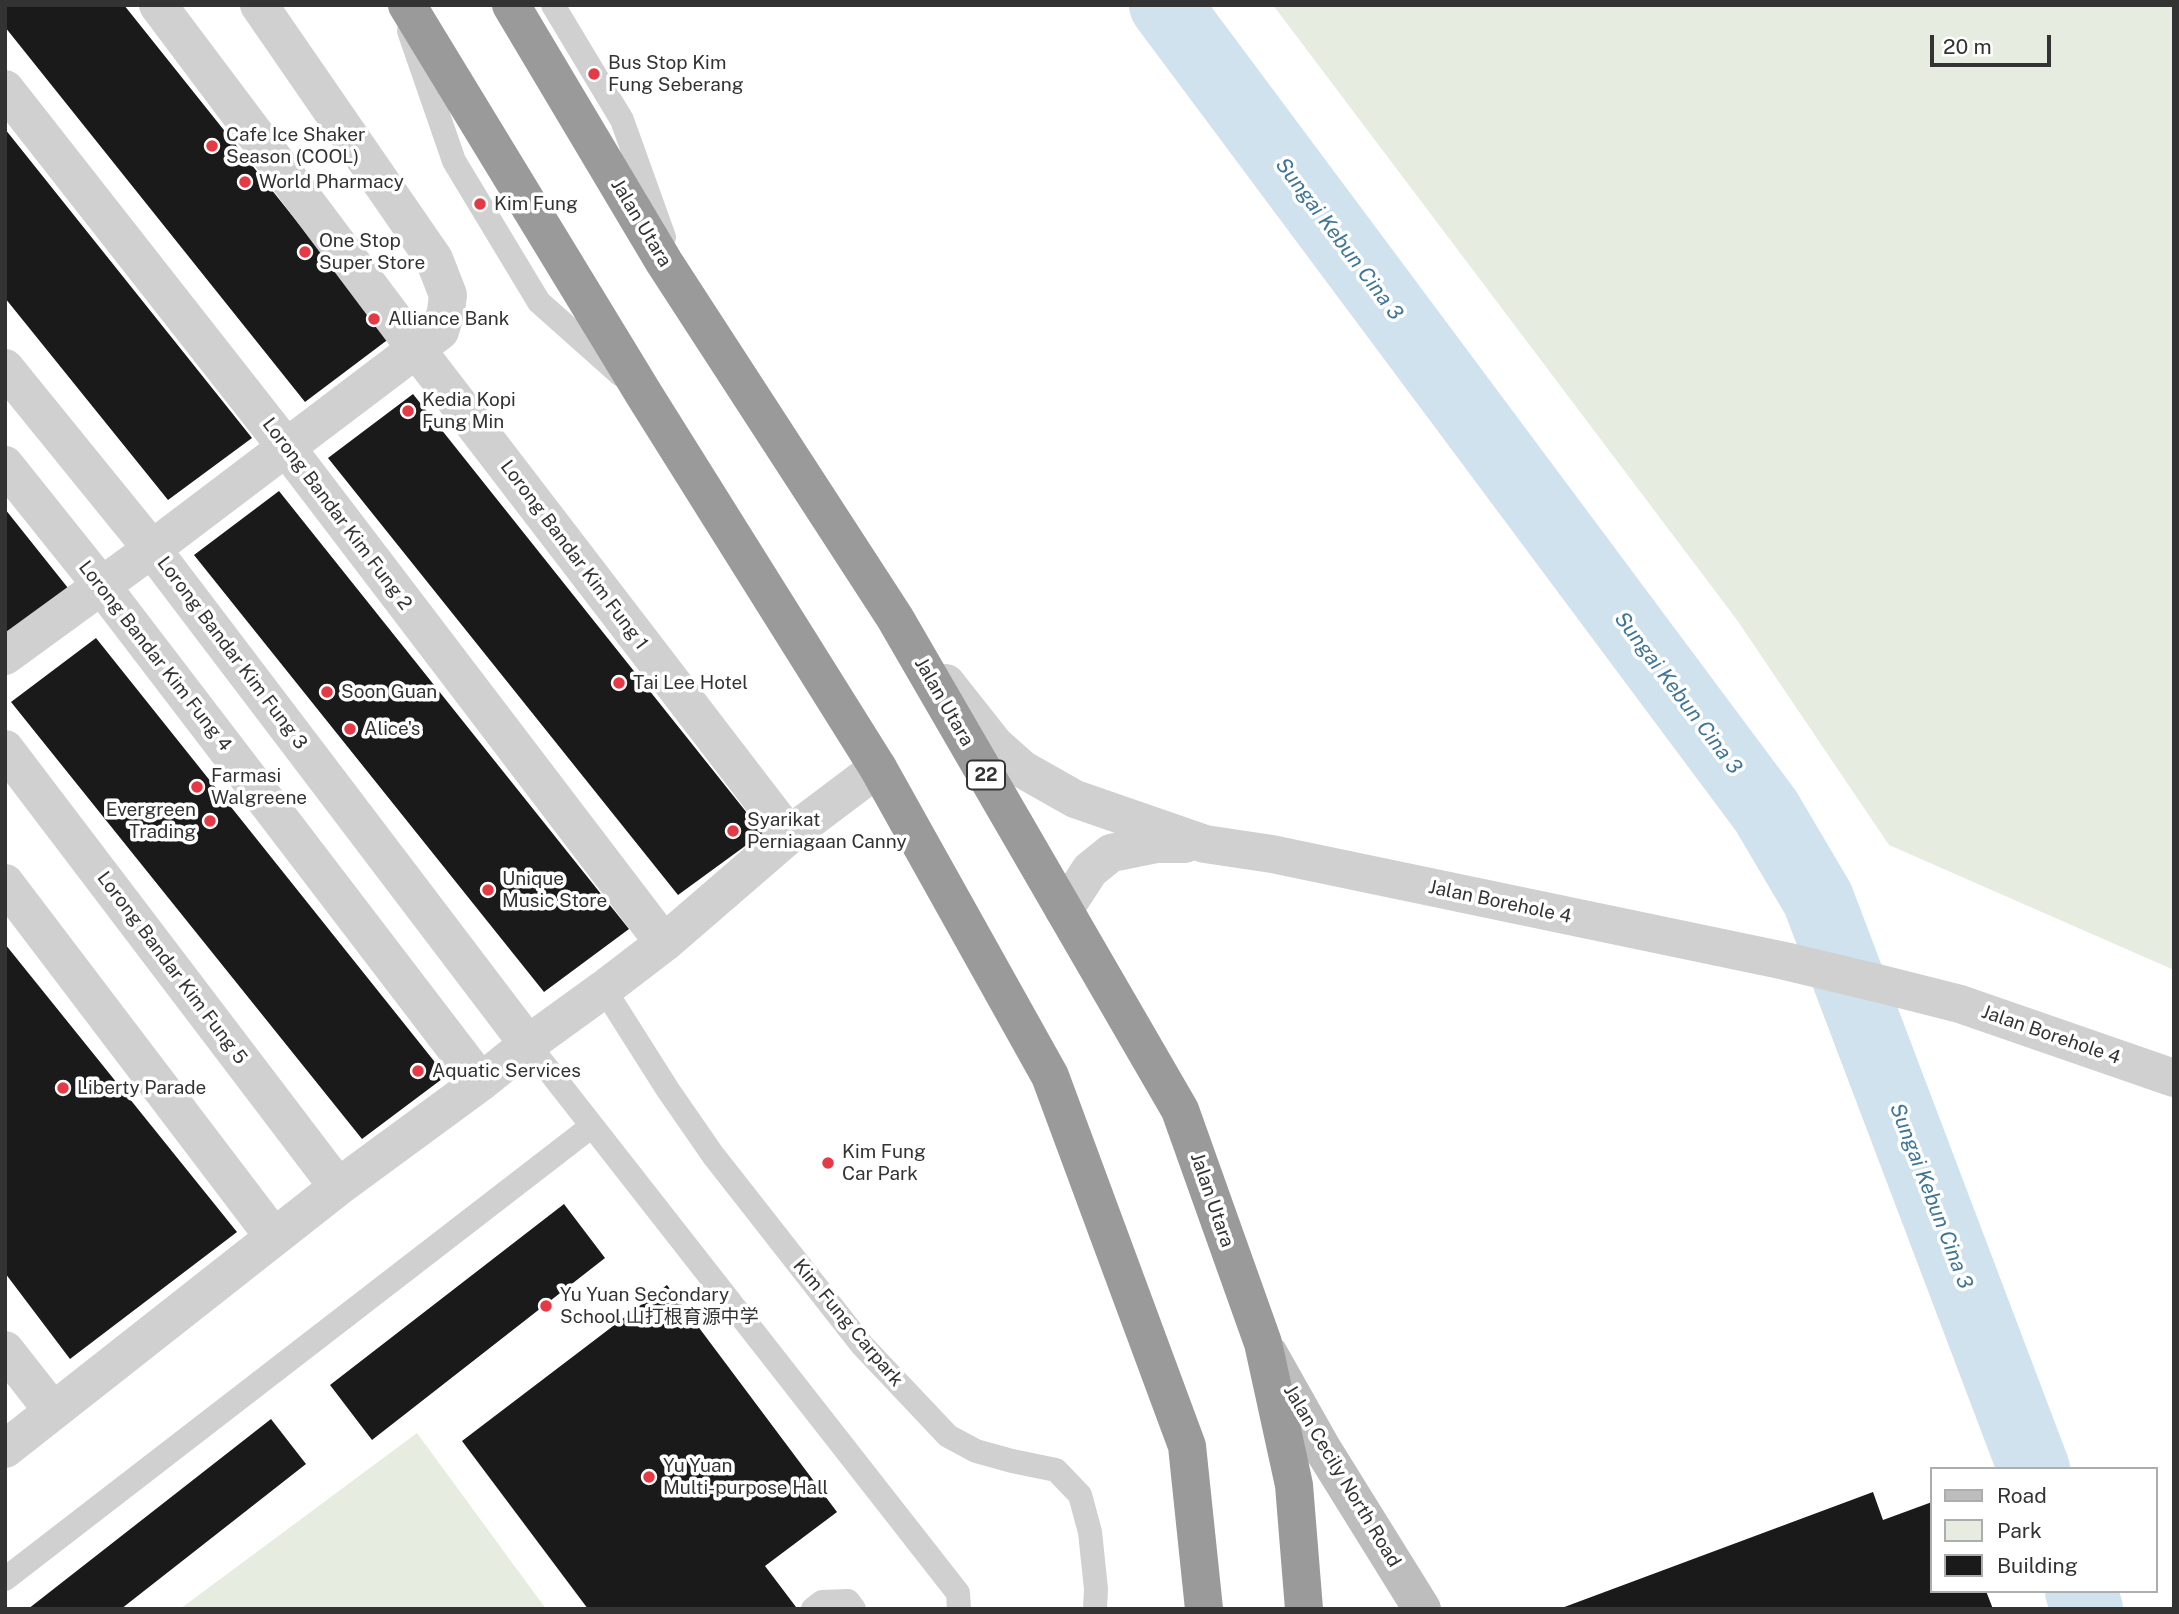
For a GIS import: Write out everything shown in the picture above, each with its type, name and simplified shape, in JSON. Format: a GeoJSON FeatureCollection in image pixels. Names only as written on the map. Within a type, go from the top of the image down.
{"type":"FeatureCollection","features":[{"type":"Feature","properties":{"kind":"highway"},"geometry":{"type":"LineString","coordinates":[[407,5],[645,396],[878,768],[1050,1076],[1187,1446],[1204,1609]]}},
{"type":"Feature","properties":{"kind":"highway","name":"Jalan Utara"},"geometry":{"type":"LineString","coordinates":[[511,5],[664,262],[895,618],[1180,1110],[1263,1343],[1294,1485],[1304,1609]]}},
{"type":"Feature","properties":{"kind":"main road","name":"Jalan Cecily North Road"},"geometry":{"type":"LineString","coordinates":[[1263,1343],[1322,1448],[1422,1609]]}},
{"type":"Feature","properties":{"kind":"street","name":"Lorong Bandar Kim Fung 1"},"geometry":{"type":"LineString","coordinates":[[158,5],[417,350],[789,835]]}},
{"type":"Feature","properties":{"kind":"street"},"geometry":{"type":"LineString","coordinates":[[5,656],[152,549],[440,331],[448,295],[434,259],[260,5]]}},
{"type":"Feature","properties":{"kind":"street","name":"Lorong Bandar Kim Fung 2"},"geometry":{"type":"LineString","coordinates":[[5,89],[286,447],[664,943]]}},
{"type":"Feature","properties":{"kind":"street","name":"Lorong Bandar Kim Fung 3"},"geometry":{"type":"LineString","coordinates":[[5,368],[152,549],[528,1044]]}},
{"type":"Feature","properties":{"kind":"street","name":"Lorong Bandar Kim Fung 4"},"geometry":{"type":"LineString","coordinates":[[5,466],[101,585],[481,1082]]}},
{"type":"Feature","properties":{"kind":"street","name":"Jalan Borehole 4"},"geometry":{"type":"LineString","coordinates":[[895,618],[995,745],[1021,769],[1075,799],[1205,844],[1272,855],[1785,961],[1960,1004],[2174,1078]]}},
{"type":"Feature","properties":{"kind":"street","name":"Lorong Bandar Kim Fung 5"},"geometry":{"type":"LineString","coordinates":[[5,749],[338,1187]]}},
{"type":"Feature","properties":{"kind":"street"},"geometry":{"type":"LineString","coordinates":[[5,1449],[338,1187],[664,943],[789,835],[878,768]]}},
{"type":"Feature","properties":{"kind":"street"},"geometry":{"type":"LineString","coordinates":[[1064,910],[1090,870],[1111,853],[1156,844],[1205,844]]}},
{"type":"Feature","properties":{"kind":"street"},"geometry":{"type":"LineString","coordinates":[[5,884],[274,1237]]}},
{"type":"Feature","properties":{"kind":"street"},"geometry":{"type":"LineString","coordinates":[[5,1350],[53,1411]]}},
{"type":"Feature","properties":{"kind":"lane"},"geometry":{"type":"LineString","coordinates":[[399,5],[454,161],[539,302],[645,396]]}},
{"type":"Feature","properties":{"kind":"lane"},"geometry":{"type":"LineString","coordinates":[[553,5],[622,120],[684,292]]}},
{"type":"Feature","properties":{"kind":"lane","name":"Kim Fung Carpark"},"geometry":{"type":"LineString","coordinates":[[604,989],[713,1155],[822,1295],[881,1365],[948,1436],[976,1451],[1056,1470],[1080,1495],[1090,1532],[1096,1589],[1095,1609]]}},
{"type":"Feature","properties":{"kind":"lane"},"geometry":{"type":"LineString","coordinates":[[528,1044],[958,1593],[959,1609]]}},
{"type":"Feature","properties":{"kind":"lane"},"geometry":{"type":"LineString","coordinates":[[5,1579],[592,1126]]}},
{"type":"Feature","properties":{"kind":"lane"},"geometry":{"type":"LineString","coordinates":[[813,1609],[822,1602],[835,1601],[848,1601],[854,1609]]}},
{"type":"Feature","properties":{"kind":"green space"},"geometry":{"type":"Polygon","coordinates":[[[1273,5],[2174,5],[2174,970],[1889,845],[1737,620],[1273,5]]]}},
{"type":"Feature","properties":{"kind":"green space"},"geometry":{"type":"Polygon","coordinates":[[[417,1433],[546,1609],[180,1609],[417,1433]]]}},
{"type":"Feature","properties":{"kind":"building"},"geometry":{"type":"Polygon","coordinates":[[[5,5],[124,5],[390,338],[305,402],[5,27],[5,5]]]}},
{"type":"Feature","properties":{"kind":"building"},"geometry":{"type":"Polygon","coordinates":[[[5,129],[252,438],[168,500],[5,298],[5,129]]]}},
{"type":"Feature","properties":{"kind":"building"},"geometry":{"type":"Polygon","coordinates":[[[413,394],[763,833],[678,895],[328,458],[413,394]]]}},
{"type":"Feature","properties":{"kind":"building"},"geometry":{"type":"Polygon","coordinates":[[[279,491],[629,929],[544,992],[194,555],[279,491]]]}},
{"type":"Feature","properties":{"kind":"building"},"geometry":{"type":"Polygon","coordinates":[[[5,509],[68,588],[5,638],[5,509]]]}},
{"type":"Feature","properties":{"kind":"building"},"geometry":{"type":"Polygon","coordinates":[[[96,638],[446,1076],[362,1139],[11,702],[96,638]]]}},
{"type":"Feature","properties":{"kind":"building","name":"Liberty Parade"},"geometry":{"type":"Polygon","coordinates":[[[5,944],[237,1232],[70,1359],[5,1273],[5,944]]]}},
{"type":"Feature","properties":{"kind":"building"},"geometry":{"type":"Polygon","coordinates":[[[564,1204],[605,1258],[372,1440],[330,1385],[564,1204]]]}},
{"type":"Feature","properties":{"kind":"building","name":"Yu Yuan Multi-purpose Hall"},"geometry":{"type":"Polygon","coordinates":[[[667,1285],[837,1512],[765,1566],[796,1607],[793,1609],[588,1609],[462,1441],[667,1285]]]}},
{"type":"Feature","properties":{"kind":"building"},"geometry":{"type":"Polygon","coordinates":[[[271,1419],[306,1464],[121,1609],[28,1609],[271,1419]]]}},
{"type":"Feature","properties":{"kind":"building"},"geometry":{"type":"Polygon","coordinates":[[[1873,1492],[1883,1520],[1930,1503],[1930,1593],[1987,1593],[1993,1609],[1559,1609],[1873,1492]]]}},
{"type":"Feature","properties":{"kind":"waterway","name":"Sungai Kebun Cina 3"},"geometry":{"type":"LineString","coordinates":[[1165,5],[1766,811],[1818,899],[2033,1467]]}},
{"type":"Feature","properties":{"kind":"waterway","name":"Sungai Kebun Cina 3"},"geometry":{"type":"LineString","coordinates":[[2082,1593],[2087,1609]]}},
{"type":"Feature","properties":{"kind":"place","name":"Bus Stop Kim Fung Seberang"},"geometry":{"type":"Point","coordinates":[594,74]}},
{"type":"Feature","properties":{"kind":"place","name":"Cafe Ice Shaker Season (COOL)"},"geometry":{"type":"Point","coordinates":[212,146]}},
{"type":"Feature","properties":{"kind":"place","name":"World Pharmacy"},"geometry":{"type":"Point","coordinates":[245,182]}},
{"type":"Feature","properties":{"kind":"place","name":"Kim Fung"},"geometry":{"type":"Point","coordinates":[480,204]}},
{"type":"Feature","properties":{"kind":"place","name":"One Stop Super Store"},"geometry":{"type":"Point","coordinates":[305,252]}},
{"type":"Feature","properties":{"kind":"place","name":"Alliance Bank"},"geometry":{"type":"Point","coordinates":[374,319]}},
{"type":"Feature","properties":{"kind":"place","name":"Kedia Kopi Fung Min"},"geometry":{"type":"Point","coordinates":[408,411]}},
{"type":"Feature","properties":{"kind":"place","name":"Tai Lee Hotel"},"geometry":{"type":"Point","coordinates":[619,683]}},
{"type":"Feature","properties":{"kind":"place","name":"Soon Guan"},"geometry":{"type":"Point","coordinates":[327,692]}},
{"type":"Feature","properties":{"kind":"place","name":"Alice's"},"geometry":{"type":"Point","coordinates":[350,729]}},
{"type":"Feature","properties":{"kind":"place","name":"Farmasi Walgreene"},"geometry":{"type":"Point","coordinates":[197,787]}},
{"type":"Feature","properties":{"kind":"place","name":"Evergreen Trading"},"geometry":{"type":"Point","coordinates":[210,821]}},
{"type":"Feature","properties":{"kind":"place","name":"Syarikat Perniagaan Canny"},"geometry":{"type":"Point","coordinates":[733,831]}},
{"type":"Feature","properties":{"kind":"place","name":"Unique Music Store"},"geometry":{"type":"Point","coordinates":[488,890]}},
{"type":"Feature","properties":{"kind":"place","name":"Aquatic Services"},"geometry":{"type":"Point","coordinates":[418,1071]}},
{"type":"Feature","properties":{"kind":"place","name":"Liberty Parade"},"geometry":{"type":"Point","coordinates":[63,1088]}},
{"type":"Feature","properties":{"kind":"place","name":"Kim Fung Car Park"},"geometry":{"type":"Point","coordinates":[828,1163]}},
{"type":"Feature","properties":{"kind":"place","name":"Yu Yuan Secondary School 山打根育源中学"},"geometry":{"type":"Point","coordinates":[546,1306]}},
{"type":"Feature","properties":{"kind":"place","name":"Yu Yuan Multi-purpose Hall"},"geometry":{"type":"Point","coordinates":[649,1477]}}]}
